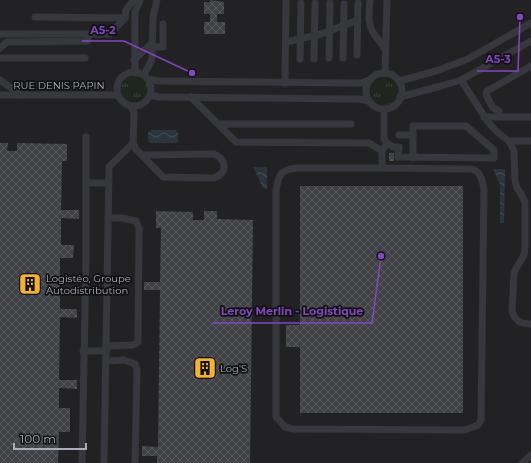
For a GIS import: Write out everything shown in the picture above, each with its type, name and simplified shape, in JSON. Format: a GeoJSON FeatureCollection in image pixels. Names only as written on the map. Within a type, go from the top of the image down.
{"type":"FeatureCollection","features":[{"type":"Feature","properties":{"kind":"street"},"geometry":{"type":"LineString","coordinates":[[0,34],[110,34],[125,18],[126,10],[132,2],[136,0]]}},
{"type":"Feature","properties":{"kind":"street"},"geometry":{"type":"LineString","coordinates":[[135,72],[134,12],[140,0]]}},
{"type":"Feature","properties":{"kind":"street"},"geometry":{"type":"LineString","coordinates":[[157,0],[153,17],[152,59],[146,77],[151,90],[150,95],[143,104],[132,106],[126,104],[121,100],[116,90],[120,79],[129,72],[135,72],[146,77],[159,81],[360,83],[370,80]]}},
{"type":"Feature","properties":{"kind":"street"},"geometry":{"type":"LineString","coordinates":[[370,0],[370,26],[374,34],[382,43],[386,52]]}},
{"type":"Feature","properties":{"kind":"street"},"geometry":{"type":"LineString","coordinates":[[385,74],[387,0]]}},
{"type":"Feature","properties":{"kind":"street"},"geometry":{"type":"LineString","coordinates":[[285,82],[286,2]]}},
{"type":"Feature","properties":{"kind":"street"},"geometry":{"type":"LineString","coordinates":[[300,3],[300,59]]}},
{"type":"Feature","properties":{"kind":"street"},"geometry":{"type":"LineString","coordinates":[[314,59],[315,3]]}},
{"type":"Feature","properties":{"kind":"street"},"geometry":{"type":"LineString","coordinates":[[329,58],[330,3]]}},
{"type":"Feature","properties":{"kind":"street"},"geometry":{"type":"LineString","coordinates":[[357,55],[358,3]]}},
{"type":"Feature","properties":{"kind":"street"},"geometry":{"type":"LineString","coordinates":[[343,58],[344,4]]}},
{"type":"Feature","properties":{"kind":"street"},"geometry":{"type":"LineString","coordinates":[[35,17],[125,18]]}},
{"type":"Feature","properties":{"kind":"street"},"geometry":{"type":"LineString","coordinates":[[125,18],[134,30]]}},
{"type":"Feature","properties":{"kind":"street"},"geometry":{"type":"LineString","coordinates":[[286,42],[330,31],[358,20]]}},
{"type":"Feature","properties":{"kind":"street"},"geometry":{"type":"LineString","coordinates":[[399,82],[436,71],[468,59],[531,23]]}},
{"type":"Feature","properties":{"kind":"street"},"geometry":{"type":"LineString","coordinates":[[152,45],[163,47],[163,24]]}},
{"type":"Feature","properties":{"kind":"street"},"geometry":{"type":"LineString","coordinates":[[0,48],[7,42],[88,41],[88,34]]}},
{"type":"Feature","properties":{"kind":"street"},"geometry":{"type":"LineString","coordinates":[[400,97],[461,80],[531,41]]}},
{"type":"Feature","properties":{"kind":"street"},"geometry":{"type":"LineString","coordinates":[[134,60],[152,45]]}},
{"type":"Feature","properties":{"kind":"street"},"geometry":{"type":"LineString","coordinates":[[0,58],[86,58]]}},
{"type":"Feature","properties":{"kind":"street"},"geometry":{"type":"LineString","coordinates":[[499,111],[493,108],[486,96],[487,91],[531,66]]}},
{"type":"Feature","properties":{"kind":"street"},"geometry":{"type":"LineString","coordinates":[[385,74],[391,75],[399,82],[401,86],[400,97],[394,105],[384,109],[375,107],[369,101],[366,90],[370,80],[374,76],[385,74]]}},
{"type":"Feature","properties":{"kind":"street"},"geometry":{"type":"LineString","coordinates":[[0,80],[21,95]]}},
{"type":"Feature","properties":{"kind":"street"},"geometry":{"type":"LineString","coordinates":[[461,80],[484,117],[497,132],[509,141],[514,151],[516,188],[525,202],[525,247],[524,254],[514,272],[512,311],[518,322],[531,324]]}},
{"type":"Feature","properties":{"kind":"street","name":"RUE DENIS PAPIN"},"geometry":{"type":"LineString","coordinates":[[0,95],[118,95]]}},
{"type":"Feature","properties":{"kind":"street"},"geometry":{"type":"LineString","coordinates":[[150,95],[159,97],[359,99],[369,101]]}},
{"type":"Feature","properties":{"kind":"street"},"geometry":{"type":"LineString","coordinates":[[191,97],[236,142],[369,143],[382,151]]}},
{"type":"Feature","properties":{"kind":"street"},"geometry":{"type":"LineString","coordinates":[[132,106],[134,113],[133,143],[142,155],[163,177],[214,178],[223,172],[225,166],[223,160],[214,154],[142,155]]}},
{"type":"Feature","properties":{"kind":"street"},"geometry":{"type":"LineString","coordinates":[[384,109],[384,139],[387,143],[393,147],[414,147]]}},
{"type":"Feature","properties":{"kind":"street"},"geometry":{"type":"LineString","coordinates":[[484,117],[531,117]]}},
{"type":"Feature","properties":{"kind":"street"},"geometry":{"type":"LineString","coordinates":[[219,124],[351,124]]}},
{"type":"Feature","properties":{"kind":"street"},"geometry":{"type":"LineString","coordinates":[[399,147],[398,158],[414,158],[494,158],[494,150],[466,126],[414,126],[414,158]]}},
{"type":"Feature","properties":{"kind":"street"},"geometry":{"type":"LineString","coordinates":[[399,135],[414,135]]}},
{"type":"Feature","properties":{"kind":"street"},"geometry":{"type":"LineString","coordinates":[[82,463],[86,256],[86,137]]}},
{"type":"Feature","properties":{"kind":"street"},"geometry":{"type":"LineString","coordinates":[[509,141],[531,141]]}},
{"type":"Feature","properties":{"kind":"street"},"geometry":{"type":"LineString","coordinates":[[104,463],[109,167],[133,143]]}},
{"type":"Feature","properties":{"kind":"street"},"geometry":{"type":"LineString","coordinates":[[382,168],[382,151],[387,143]]}},
{"type":"Feature","properties":{"kind":"street"},"geometry":{"type":"LineString","coordinates":[[382,168],[471,169],[479,172],[482,179],[484,189],[481,420],[478,425],[465,430],[292,429],[285,427],[276,417],[276,191],[278,181],[281,174],[287,169],[382,168]]}},
{"type":"Feature","properties":{"kind":"street"},"geometry":{"type":"LineString","coordinates":[[86,183],[109,183]]}},
{"type":"Feature","properties":{"kind":"street"},"geometry":{"type":"LineString","coordinates":[[83,351],[133,345],[138,342],[139,228],[136,221],[108,218]]}},
{"type":"Feature","properties":{"kind":"street"},"geometry":{"type":"LineString","coordinates":[[106,360],[124,360],[135,364],[137,369],[135,463]]}},
{"type":"Feature","properties":{"kind":"street"},"geometry":{"type":"LineString","coordinates":[[522,463],[531,455]]}},
{"type":"Feature","properties":{"kind":"shaded area"},"geometry":{"type":"Polygon","coordinates":[[[0,0],[531,0],[531,463],[0,463],[0,0]]]}},
{"type":"Feature","properties":{"kind":"green space"},"geometry":{"type":"Polygon","coordinates":[[[134,75],[144,79],[148,89],[144,99],[134,103],[124,99],[120,89],[124,79],[134,75]]]}},
{"type":"Feature","properties":{"kind":"green space"},"geometry":{"type":"Polygon","coordinates":[[[384,77],[394,81],[398,91],[394,101],[384,105],[374,101],[370,91],[374,81],[384,77]]]}},
{"type":"Feature","properties":{"kind":"water"},"geometry":{"type":"Polygon","coordinates":[[[151,130],[176,130],[178,133],[178,142],[150,143],[148,141],[148,132],[151,130]]]}},
{"type":"Feature","properties":{"kind":"water"},"geometry":{"type":"Polygon","coordinates":[[[253,167],[267,167],[267,189],[263,188],[253,167]]]}},
{"type":"Feature","properties":{"kind":"water"},"geometry":{"type":"Polygon","coordinates":[[[493,169],[505,169],[504,223],[500,223],[500,184],[493,169]]]}},
{"type":"Feature","properties":{"kind":"building"},"geometry":{"type":"Polygon","coordinates":[[[210,0],[224,2],[224,14],[217,14],[217,22],[225,22],[225,34],[204,34],[204,22],[210,22],[210,14],[204,14],[204,2],[210,2],[210,0]]]}},
{"type":"Feature","properties":{"kind":"building","name":"Logistéo, Groupe Autodistribution"},"geometry":{"type":"Polygon","coordinates":[[[0,143],[8,143],[7,151],[17,151],[17,143],[67,144],[67,161],[62,161],[61,210],[79,210],[79,219],[61,218],[61,245],[74,245],[73,258],[60,258],[60,309],[77,309],[77,318],[60,317],[59,380],[77,380],[77,389],[59,388],[59,408],[70,408],[70,432],[59,432],[58,463],[0,463],[0,143]]]}},
{"type":"Feature","properties":{"kind":"building"},"geometry":{"type":"Polygon","coordinates":[[[389,153],[394,153],[394,161],[389,161],[389,153]]]}},
{"type":"Feature","properties":{"kind":"building"},"geometry":{"type":"Polygon","coordinates":[[[300,186],[463,186],[463,413],[300,413],[300,347],[286,347],[286,325],[300,325],[300,186]]]}},
{"type":"Feature","properties":{"kind":"building","name":"Log'S"},"geometry":{"type":"Polygon","coordinates":[[[156,211],[193,212],[193,220],[204,220],[204,211],[217,211],[217,219],[253,220],[250,463],[157,463],[157,456],[142,456],[142,446],[158,447],[160,290],[144,290],[144,282],[160,282],[161,228],[156,228],[156,211]]]}},
{"type":"Feature","properties":{"kind":"place","name":"A5-3"},"geometry":{"type":"Point","coordinates":[520,17]}},
{"type":"Feature","properties":{"kind":"place","name":"A5-2"},"geometry":{"type":"Point","coordinates":[192,73]}},
{"type":"Feature","properties":{"kind":"place","name":"Leroy Merlin - Logistique"},"geometry":{"type":"Point","coordinates":[381,256]}},
{"type":"Feature","properties":{"kind":"place","name":"Logistéo, Groupe Autodistribution"},"geometry":{"type":"Point","coordinates":[30,284]}},
{"type":"Feature","properties":{"kind":"place","name":"Log'S"},"geometry":{"type":"Point","coordinates":[205,368]}}]}
